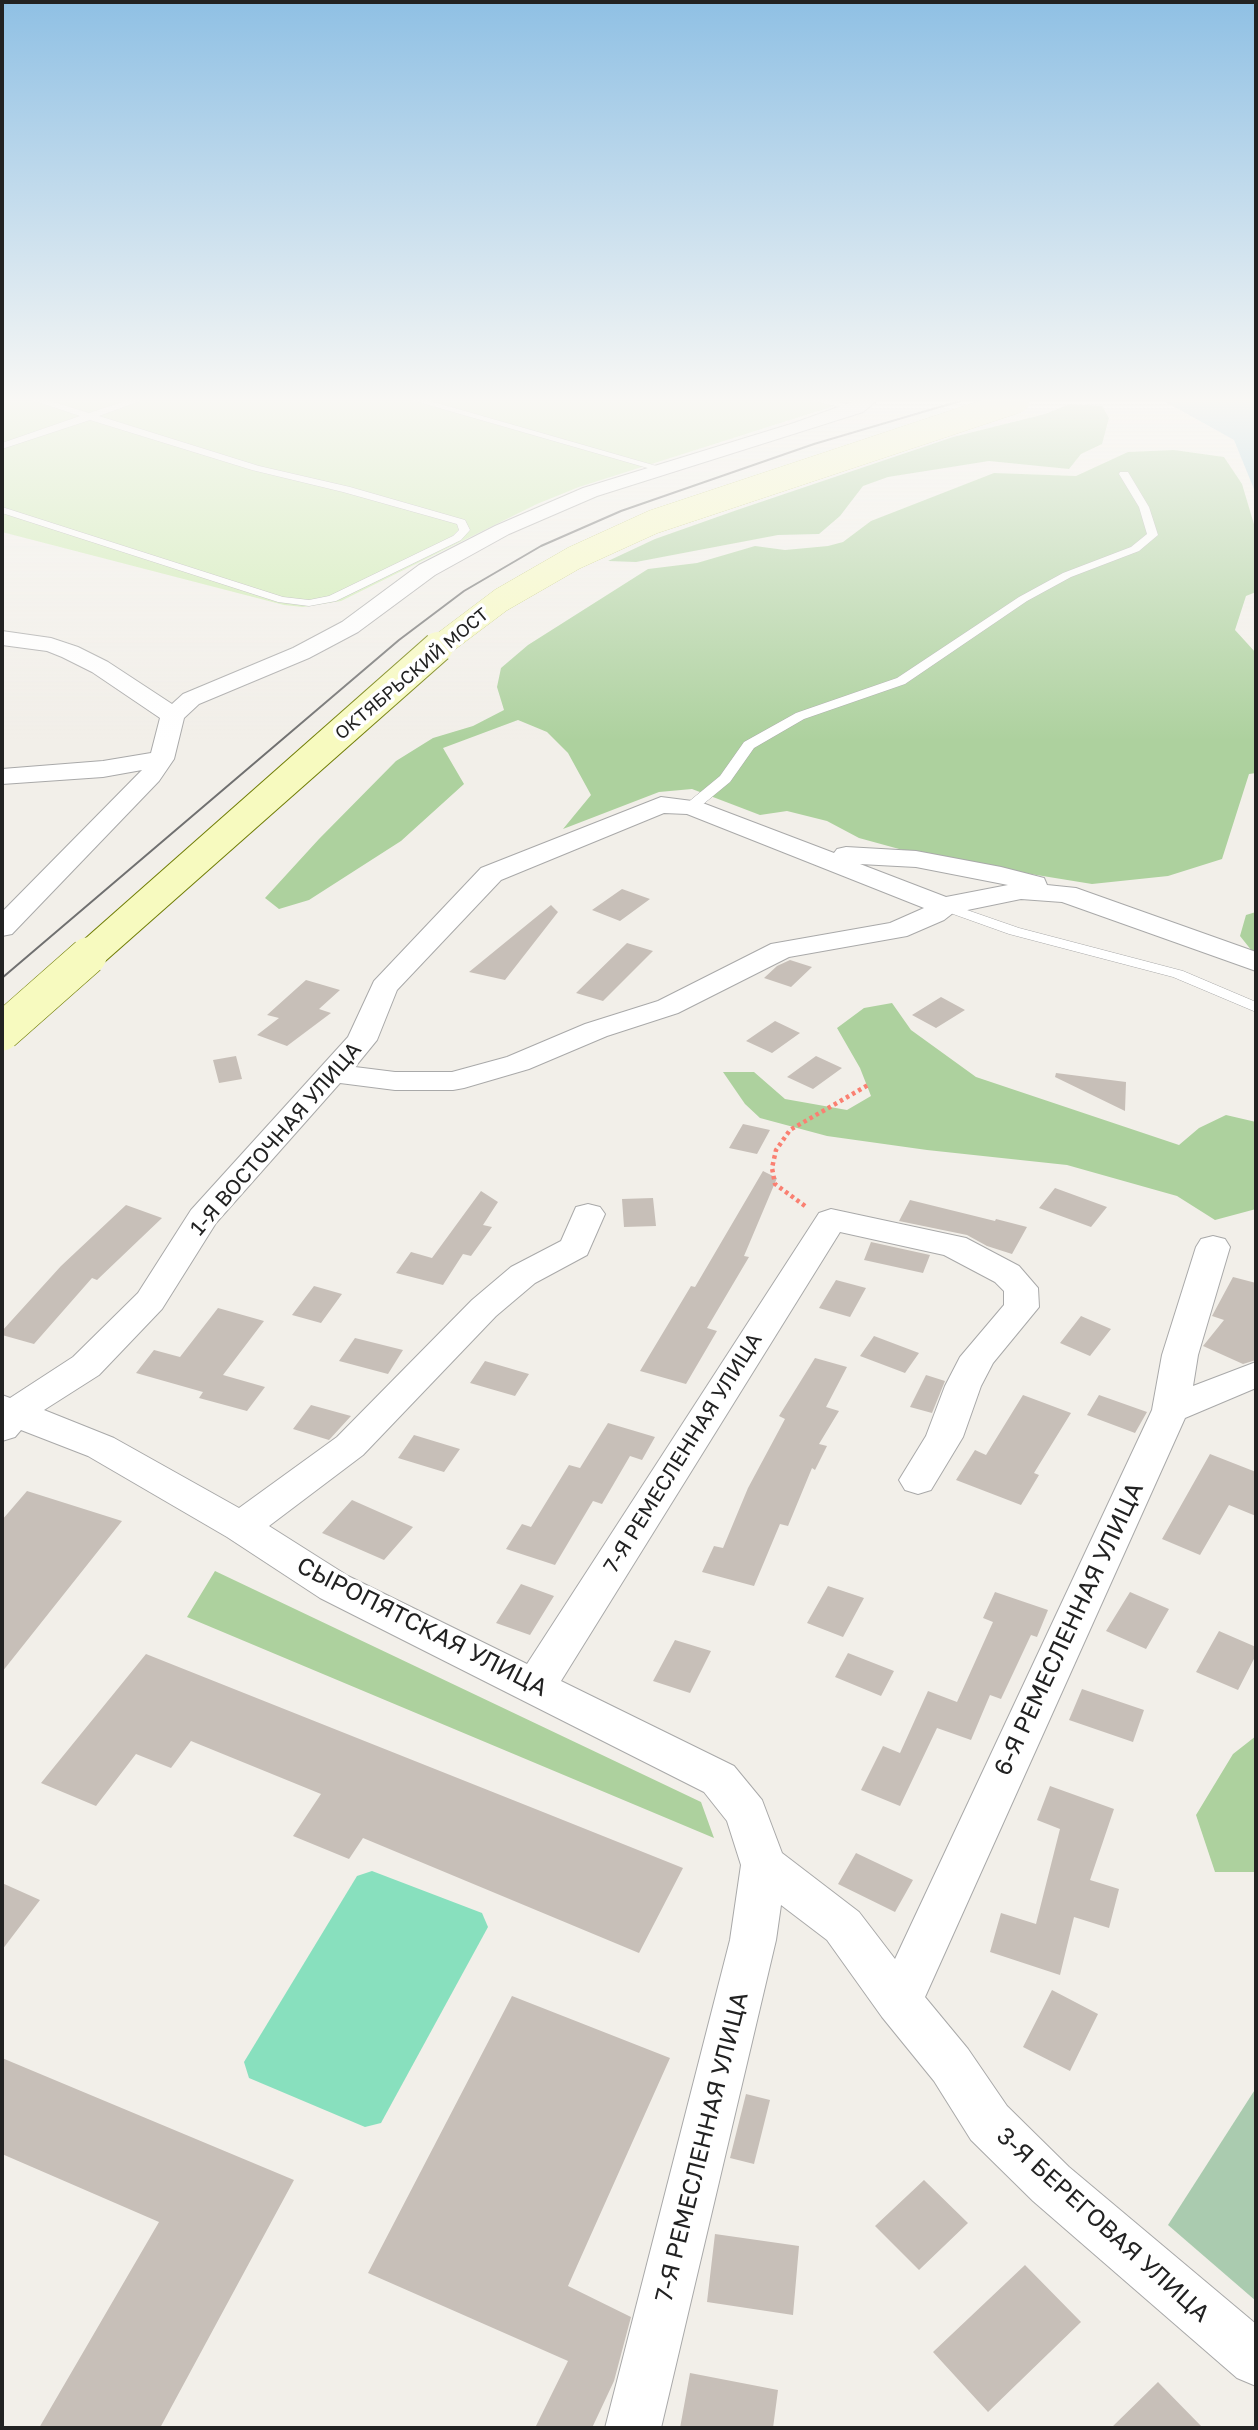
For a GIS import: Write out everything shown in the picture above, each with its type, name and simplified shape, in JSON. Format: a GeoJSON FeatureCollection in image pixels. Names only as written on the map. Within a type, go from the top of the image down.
{"type":"FeatureCollection","features":[{"type":"Feature","properties":{"kind":"main road","name":"ОКТЯБРЬСКИЙ МОСТ"},"geometry":{"type":"LineString","coordinates":[[65,943],[413,644],[480,595],[555,551],[641,514]]}},
{"type":"Feature","properties":{"kind":"main road","name":"ОКТЯБРЬСКИЙ МОСТ"},"geometry":{"type":"LineString","coordinates":[[2,1032],[437,648],[501,600],[574,558],[675,514]]}},
{"type":"Feature","properties":{"kind":"street"},"geometry":{"type":"LineString","coordinates":[[2,928],[150,776],[162,759],[173,716],[191,699],[301,653],[350,627],[427,570],[502,530],[538,514]]}},
{"type":"Feature","properties":{"kind":"street"},"geometry":{"type":"LineString","coordinates":[[2,638],[51,645],[70,652],[100,667],[173,716]]}},
{"type":"Feature","properties":{"kind":"street"},"geometry":{"type":"LineString","coordinates":[[2,776],[103,769],[162,759]]}},
{"type":"Feature","properties":{"kind":"street"},"geometry":{"type":"LineString","coordinates":[[676,806],[815,854],[944,906]]}},
{"type":"Feature","properties":{"kind":"street","name":"1-Я ВОСТОЧНАЯ УЛИЦА"},"geometry":{"type":"LineString","coordinates":[[6,1416],[86,1366],[150,1301],[203,1217],[362,1040],[384,987],[491,874],[676,806]]}},
{"type":"Feature","properties":{"kind":"street"},"geometry":{"type":"LineString","coordinates":[[815,854],[916,859],[1001,875],[1066,894],[1256,962]]}},
{"type":"Feature","properties":{"kind":"street"},"geometry":{"type":"LineString","coordinates":[[331,1073],[395,1081],[453,1081],[518,1063],[596,1030],[667,1007],[781,950],[897,930],[934,914],[944,906],[1021,891],[1066,894]]}},
{"type":"Feature","properties":{"kind":"street"},"geometry":{"type":"LineString","coordinates":[[241,1527],[350,1446],[484,1308],[523,1275],[575,1247],[588,1214]]}},
{"type":"Feature","properties":{"kind":"street"},"geometry":{"type":"LineString","coordinates":[[831,1220],[954,1246],[1007,1273],[1021,1288],[1022,1307],[978,1357],[963,1386],[944,1437],[919,1480]]}},
{"type":"Feature","properties":{"kind":"street","name":"7-Я РЕМЕСЛЕННАЯ УЛИЦА"},"geometry":{"type":"LineString","coordinates":[[536,1686],[831,1220]]}},
{"type":"Feature","properties":{"kind":"street","name":"6-Я РЕМЕСЛЕННАЯ УЛИЦА"},"geometry":{"type":"LineString","coordinates":[[899,2002],[1170,1410],[1180,1355],[1213,1247]]}},
{"type":"Feature","properties":{"kind":"street"},"geometry":{"type":"LineString","coordinates":[[1170,1410],[1256,1374]]}},
{"type":"Feature","properties":{"kind":"street","name":"СЫРОПЯТСКАЯ УЛИЦА"},"geometry":{"type":"LineString","coordinates":[[6,1416],[100,1447],[241,1527],[334,1587],[719,1779],[746,1813],[764,1865]]}},
{"type":"Feature","properties":{"kind":"street","name":"7-Я РЕМЕСЛЕННАЯ УЛИЦА"},"geometry":{"type":"LineString","coordinates":[[633,2428],[753,1940],[764,1865]]}},
{"type":"Feature","properties":{"kind":"street","name":"3-Я БЕРЕГОВАЯ УЛИЦА"},"geometry":{"type":"LineString","coordinates":[[764,1865],[843,1926],[899,2002],[951,2065],[989,2123],[1051,2184],[1256,2359]]}},
{"type":"Feature","properties":{"kind":"lane"},"geometry":{"type":"LineString","coordinates":[[16,514],[282,600],[309,603],[332,599],[457,538],[465,530],[461,523],[432,514]]}},
{"type":"Feature","properties":{"kind":"lane"},"geometry":{"type":"LineString","coordinates":[[676,806],[725,779],[749,745],[800,716],[901,681],[1023,599],[1067,575],[1135,549],[1153,535],[1146,514]]}},
{"type":"Feature","properties":{"kind":"lane"},"geometry":{"type":"LineString","coordinates":[[944,906],[1014,931],[1178,974],[1256,1007]]}},
{"type":"Feature","properties":{"kind":"path"},"geometry":{"type":"LineString","coordinates":[[831,1220],[788,1196],[775,1184],[772,1168],[776,1150],[790,1129],[868,1085]]}},
{"type":"Feature","properties":{"kind":"green space"},"geometry":{"type":"Polygon","coordinates":[[[2,514],[516,514],[341,601],[303,607],[284,605],[2,532],[2,514]]]}},
{"type":"Feature","properties":{"kind":"green space"},"geometry":{"type":"Polygon","coordinates":[[[725,514],[841,514],[819,534],[778,535],[636,562],[608,561],[655,539],[725,514]]]}},
{"type":"Feature","properties":{"kind":"green space"},"geometry":{"type":"Polygon","coordinates":[[[888,514],[1251,514],[1256,531],[1256,592],[1246,596],[1235,630],[1256,653],[1256,773],[1249,774],[1222,859],[1168,876],[1092,884],[932,858],[859,838],[827,821],[787,811],[760,815],[692,789],[659,792],[563,829],[591,795],[568,753],[547,732],[518,720],[443,748],[464,784],[401,841],[309,900],[279,909],[265,898],[396,761],[433,738],[473,726],[504,710],[497,687],[501,668],[528,645],[648,569],[697,563],[755,546],[785,550],[828,546],[843,542],[871,521],[888,514]]]}},
{"type":"Feature","properties":{"kind":"green space"},"geometry":{"type":"Polygon","coordinates":[[[1256,912],[1256,956],[1240,936],[1246,915],[1256,912]]]}},
{"type":"Feature","properties":{"kind":"green space"},"geometry":{"type":"Polygon","coordinates":[[[892,1003],[911,1030],[976,1077],[1179,1145],[1199,1128],[1226,1115],[1256,1122],[1256,1209],[1215,1220],[1177,1196],[1067,1165],[827,1136],[760,1118],[745,1104],[723,1072],[754,1072],[785,1099],[847,1110],[871,1096],[860,1068],[837,1028],[864,1008],[892,1003]]]}},
{"type":"Feature","properties":{"kind":"green space"},"geometry":{"type":"Polygon","coordinates":[[[215,1571],[701,1802],[714,1838],[187,1617],[215,1571]]]}},
{"type":"Feature","properties":{"kind":"green space"},"geometry":{"type":"Polygon","coordinates":[[[1256,1736],[1256,1872],[1215,1872],[1196,1815],[1233,1754],[1256,1736]]]}},
{"type":"Feature","properties":{"kind":"green space"},"geometry":{"type":"Polygon","coordinates":[[[372,1871],[482,1913],[488,1927],[381,2123],[365,2127],[249,2078],[244,2062],[357,1876],[372,1871]]]}},
{"type":"Feature","properties":{"kind":"green space"},"geometry":{"type":"Polygon","coordinates":[[[1256,2088],[1256,2301],[1168,2225],[1256,2088]]]}},
{"type":"Feature","properties":{"kind":"building"},"geometry":{"type":"Polygon","coordinates":[[[622,889],[650,899],[620,921],[592,910],[622,889]]]}},
{"type":"Feature","properties":{"kind":"building"},"geometry":{"type":"Polygon","coordinates":[[[551,905],[558,912],[505,980],[469,972],[551,905]]]}},
{"type":"Feature","properties":{"kind":"building"},"geometry":{"type":"Polygon","coordinates":[[[627,943],[653,951],[603,1001],[576,993],[627,943]]]}},
{"type":"Feature","properties":{"kind":"building"},"geometry":{"type":"Polygon","coordinates":[[[790,960],[812,967],[791,987],[764,978],[777,966],[790,960]]]}},
{"type":"Feature","properties":{"kind":"building"},"geometry":{"type":"Polygon","coordinates":[[[306,980],[340,990],[319,1009],[331,1013],[287,1046],[257,1035],[279,1018],[267,1015],[306,980]]]}},
{"type":"Feature","properties":{"kind":"building"},"geometry":{"type":"Polygon","coordinates":[[[941,997],[965,1010],[936,1028],[912,1015],[941,997]]]}},
{"type":"Feature","properties":{"kind":"building"},"geometry":{"type":"Polygon","coordinates":[[[775,1021],[800,1033],[772,1053],[746,1041],[775,1021]]]}},
{"type":"Feature","properties":{"kind":"building"},"geometry":{"type":"Polygon","coordinates":[[[236,1056],[242,1079],[219,1083],[213,1060],[236,1056]]]}},
{"type":"Feature","properties":{"kind":"building"},"geometry":{"type":"Polygon","coordinates":[[[816,1056],[842,1068],[813,1089],[787,1077],[816,1056]]]}},
{"type":"Feature","properties":{"kind":"building"},"geometry":{"type":"Polygon","coordinates":[[[1056,1073],[1126,1082],[1125,1111],[1055,1077],[1056,1073]]]}},
{"type":"Feature","properties":{"kind":"building"},"geometry":{"type":"Polygon","coordinates":[[[743,1124],[770,1130],[757,1154],[729,1148],[743,1124]]]}},
{"type":"Feature","properties":{"kind":"building"},"geometry":{"type":"Polygon","coordinates":[[[763,1171],[777,1178],[744,1256],[749,1257],[707,1328],[717,1331],[686,1384],[640,1371],[691,1286],[695,1287],[763,1171]]]}},
{"type":"Feature","properties":{"kind":"building"},"geometry":{"type":"Polygon","coordinates":[[[1055,1188],[1107,1207],[1091,1227],[1039,1208],[1055,1188]]]}},
{"type":"Feature","properties":{"kind":"building"},"geometry":{"type":"Polygon","coordinates":[[[481,1191],[498,1202],[483,1225],[492,1227],[471,1256],[463,1254],[443,1285],[396,1273],[411,1252],[432,1258],[481,1191]]]}},
{"type":"Feature","properties":{"kind":"building"},"geometry":{"type":"Polygon","coordinates":[[[653,1198],[656,1226],[624,1227],[622,1199],[653,1198]]]}},
{"type":"Feature","properties":{"kind":"building"},"geometry":{"type":"Polygon","coordinates":[[[910,1200],[1027,1227],[1012,1254],[987,1246],[967,1235],[899,1221],[910,1200]]]}},
{"type":"Feature","properties":{"kind":"building"},"geometry":{"type":"Polygon","coordinates":[[[126,1205],[162,1218],[97,1280],[92,1278],[34,1344],[2,1335],[2,1331],[61,1266],[126,1205]]]}},
{"type":"Feature","properties":{"kind":"building"},"geometry":{"type":"Polygon","coordinates":[[[871,1242],[930,1255],[923,1273],[864,1260],[871,1242]]]}},
{"type":"Feature","properties":{"kind":"building"},"geometry":{"type":"Polygon","coordinates":[[[1233,1277],[1256,1283],[1256,1360],[1243,1364],[1203,1346],[1224,1320],[1212,1316],[1233,1277]]]}},
{"type":"Feature","properties":{"kind":"building"},"geometry":{"type":"Polygon","coordinates":[[[836,1280],[866,1288],[850,1317],[819,1308],[836,1280]]]}},
{"type":"Feature","properties":{"kind":"building"},"geometry":{"type":"Polygon","coordinates":[[[314,1286],[342,1294],[321,1323],[292,1315],[314,1286]]]}},
{"type":"Feature","properties":{"kind":"building"},"geometry":{"type":"Polygon","coordinates":[[[218,1308],[264,1321],[223,1375],[265,1387],[247,1411],[199,1398],[203,1392],[136,1373],[154,1350],[180,1357],[218,1308]]]}},
{"type":"Feature","properties":{"kind":"building"},"geometry":{"type":"Polygon","coordinates":[[[1081,1316],[1111,1329],[1090,1356],[1060,1343],[1081,1316]]]}},
{"type":"Feature","properties":{"kind":"building"},"geometry":{"type":"Polygon","coordinates":[[[874,1336],[919,1353],[905,1373],[860,1356],[874,1336]]]}},
{"type":"Feature","properties":{"kind":"building"},"geometry":{"type":"Polygon","coordinates":[[[355,1338],[403,1350],[388,1374],[339,1361],[355,1338]]]}},
{"type":"Feature","properties":{"kind":"building"},"geometry":{"type":"Polygon","coordinates":[[[815,1358],[847,1367],[826,1407],[839,1411],[819,1444],[827,1446],[815,1470],[812,1468],[788,1526],[780,1524],[754,1586],[702,1572],[714,1546],[723,1548],[748,1488],[785,1419],[779,1416],[815,1358]]]}},
{"type":"Feature","properties":{"kind":"building"},"geometry":{"type":"Polygon","coordinates":[[[485,1361],[529,1374],[515,1396],[470,1383],[485,1361]]]}},
{"type":"Feature","properties":{"kind":"building"},"geometry":{"type":"Polygon","coordinates":[[[926,1375],[945,1381],[932,1413],[910,1407],[926,1375]]]}},
{"type":"Feature","properties":{"kind":"building"},"geometry":{"type":"Polygon","coordinates":[[[1023,1395],[1071,1413],[1034,1473],[1039,1475],[1021,1505],[956,1480],[975,1450],[986,1455],[1023,1395]]]}},
{"type":"Feature","properties":{"kind":"building"},"geometry":{"type":"Polygon","coordinates":[[[1099,1395],[1147,1412],[1135,1433],[1087,1415],[1099,1395]]]}},
{"type":"Feature","properties":{"kind":"building"},"geometry":{"type":"Polygon","coordinates":[[[311,1405],[351,1416],[329,1440],[293,1429],[311,1405]]]}},
{"type":"Feature","properties":{"kind":"building"},"geometry":{"type":"Polygon","coordinates":[[[608,1423],[655,1437],[642,1460],[630,1456],[602,1504],[593,1501],[555,1565],[506,1549],[522,1524],[531,1527],[569,1465],[580,1468],[608,1423]]]}},
{"type":"Feature","properties":{"kind":"building"},"geometry":{"type":"Polygon","coordinates":[[[414,1435],[460,1449],[444,1472],[398,1458],[414,1435]]]}},
{"type":"Feature","properties":{"kind":"building"},"geometry":{"type":"Polygon","coordinates":[[[1210,1454],[1256,1472],[1256,1516],[1229,1505],[1200,1555],[1162,1539],[1210,1454]]]}},
{"type":"Feature","properties":{"kind":"building"},"geometry":{"type":"Polygon","coordinates":[[[27,1491],[122,1521],[2,1672],[2,1520],[27,1491]]]}},
{"type":"Feature","properties":{"kind":"building"},"geometry":{"type":"Polygon","coordinates":[[[352,1500],[413,1527],[384,1560],[322,1533],[352,1500]]]}},
{"type":"Feature","properties":{"kind":"building"},"geometry":{"type":"Polygon","coordinates":[[[521,1584],[554,1596],[530,1635],[496,1623],[521,1584]]]}},
{"type":"Feature","properties":{"kind":"building"},"geometry":{"type":"Polygon","coordinates":[[[828,1586],[864,1598],[843,1637],[807,1623],[828,1586]]]}},
{"type":"Feature","properties":{"kind":"building"},"geometry":{"type":"Polygon","coordinates":[[[995,1592],[1048,1610],[1037,1637],[1031,1635],[1001,1699],[990,1695],[971,1740],[937,1728],[900,1806],[861,1790],[883,1746],[900,1753],[928,1691],[957,1702],[993,1622],[983,1618],[995,1592]]]}},
{"type":"Feature","properties":{"kind":"building"},"geometry":{"type":"Polygon","coordinates":[[[1130,1592],[1169,1609],[1146,1649],[1106,1631],[1130,1592]]]}},
{"type":"Feature","properties":{"kind":"building"},"geometry":{"type":"Polygon","coordinates":[[[1219,1631],[1256,1647],[1256,1655],[1238,1690],[1196,1672],[1219,1631]]]}},
{"type":"Feature","properties":{"kind":"building"},"geometry":{"type":"Polygon","coordinates":[[[675,1640],[711,1651],[690,1693],[653,1681],[675,1640]]]}},
{"type":"Feature","properties":{"kind":"building"},"geometry":{"type":"Polygon","coordinates":[[[848,1653],[894,1671],[881,1696],[835,1677],[848,1653]]]}},
{"type":"Feature","properties":{"kind":"building"},"geometry":{"type":"Polygon","coordinates":[[[146,1654],[683,1868],[639,1953],[363,1838],[349,1859],[293,1836],[321,1794],[191,1741],[171,1768],[136,1754],[96,1806],[41,1783],[146,1654]]]}},
{"type":"Feature","properties":{"kind":"building"},"geometry":{"type":"Polygon","coordinates":[[[1082,1689],[1144,1710],[1133,1742],[1069,1720],[1082,1689]]]}},
{"type":"Feature","properties":{"kind":"building"},"geometry":{"type":"Polygon","coordinates":[[[1050,1786],[1114,1809],[1090,1880],[1119,1889],[1109,1928],[1074,1917],[1060,1975],[990,1952],[1001,1913],[1036,1924],[1060,1829],[1037,1820],[1050,1786]]]}},
{"type":"Feature","properties":{"kind":"building"},"geometry":{"type":"Polygon","coordinates":[[[856,1853],[913,1880],[895,1912],[838,1884],[856,1853]]]}},
{"type":"Feature","properties":{"kind":"building"},"geometry":{"type":"Polygon","coordinates":[[[2,1883],[40,1900],[2,1950],[2,1883]]]}},
{"type":"Feature","properties":{"kind":"building"},"geometry":{"type":"Polygon","coordinates":[[[1052,1990],[1098,2014],[1070,2071],[1023,2047],[1052,1990]]]}},
{"type":"Feature","properties":{"kind":"building"},"geometry":{"type":"Polygon","coordinates":[[[512,1996],[670,2058],[568,2286],[631,2317],[614,2381],[592,2428],[535,2428],[568,2361],[368,2273],[512,1996]]]}},
{"type":"Feature","properties":{"kind":"building"},"geometry":{"type":"Polygon","coordinates":[[[2,2058],[294,2180],[160,2428],[39,2428],[159,2222],[2,2154],[2,2058]]]}},
{"type":"Feature","properties":{"kind":"building"},"geometry":{"type":"Polygon","coordinates":[[[746,2094],[770,2100],[754,2164],[730,2158],[746,2094]]]}},
{"type":"Feature","properties":{"kind":"building"},"geometry":{"type":"Polygon","coordinates":[[[924,2180],[968,2223],[919,2270],[875,2226],[924,2180]]]}},
{"type":"Feature","properties":{"kind":"building"},"geometry":{"type":"Polygon","coordinates":[[[715,2234],[799,2246],[793,2315],[707,2302],[715,2234]]]}},
{"type":"Feature","properties":{"kind":"building"},"geometry":{"type":"Polygon","coordinates":[[[1025,2265],[1081,2322],[988,2412],[933,2352],[1025,2265]]]}},
{"type":"Feature","properties":{"kind":"building"},"geometry":{"type":"Polygon","coordinates":[[[690,2373],[778,2390],[773,2428],[680,2428],[690,2373]]]}},
{"type":"Feature","properties":{"kind":"building"},"geometry":{"type":"Polygon","coordinates":[[[1158,2382],[1203,2428],[1111,2428],[1158,2382]]]}},
{"type":"Feature","properties":{"kind":"tram line"},"geometry":{"type":"LineString","coordinates":[[2,978],[399,640],[464,591],[541,546],[613,514]]}}]}
